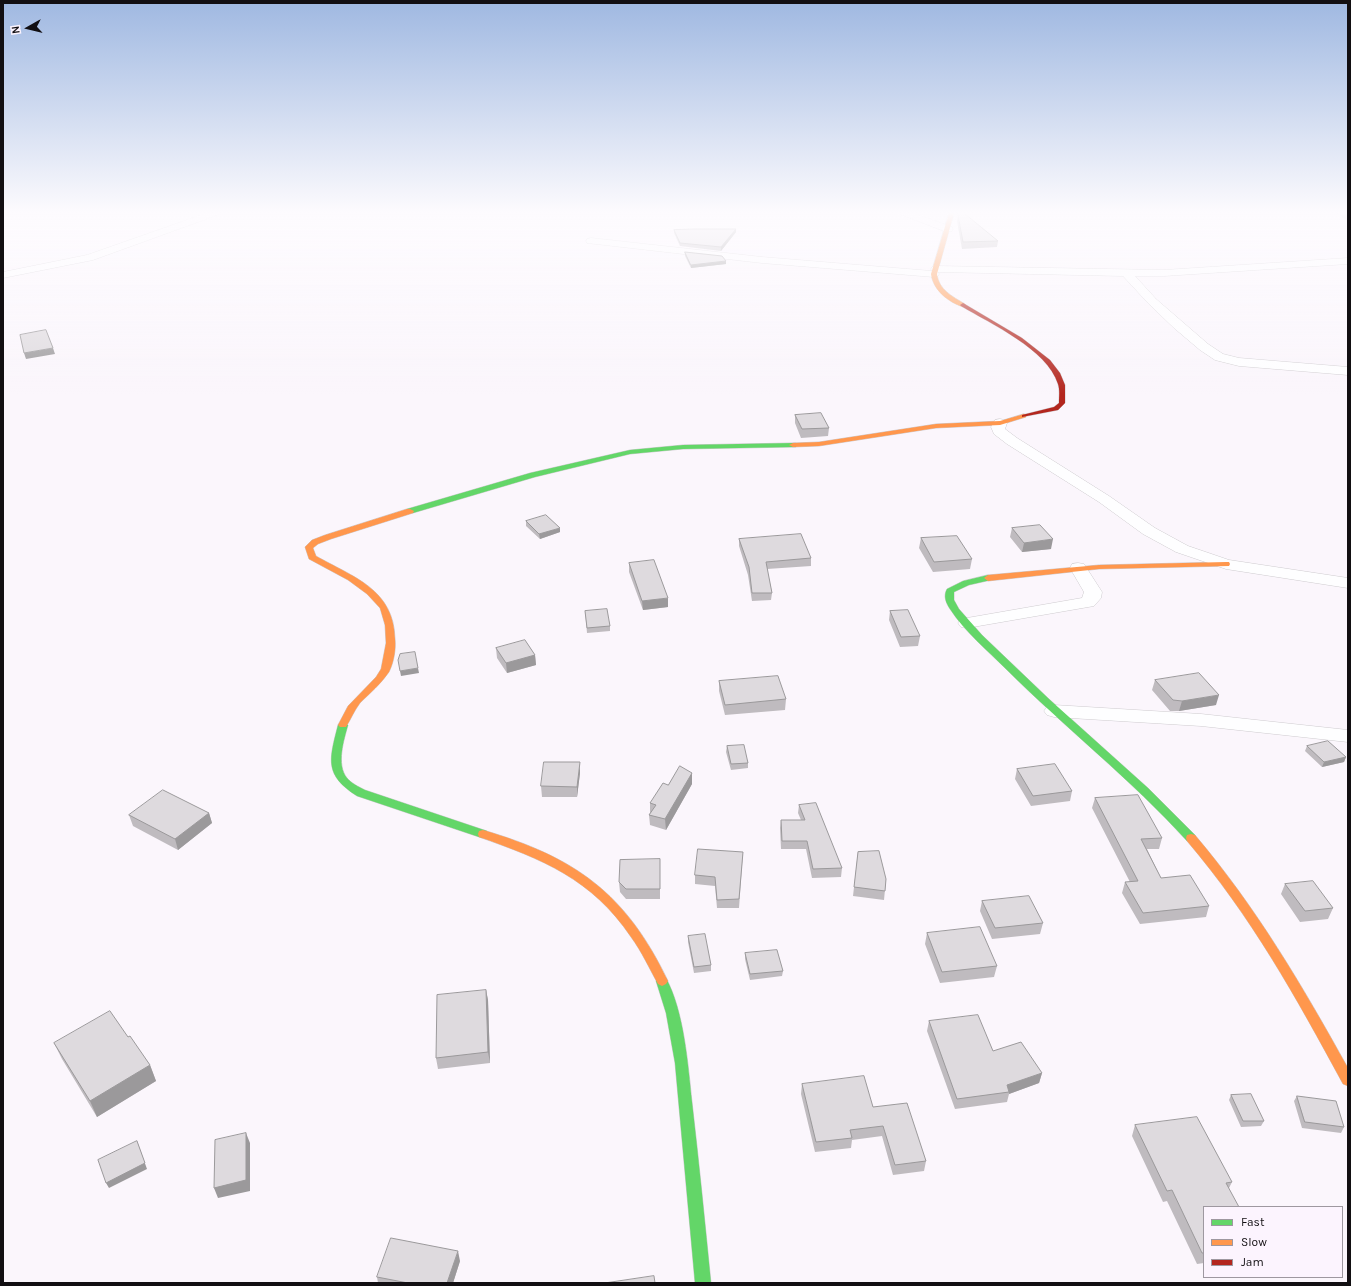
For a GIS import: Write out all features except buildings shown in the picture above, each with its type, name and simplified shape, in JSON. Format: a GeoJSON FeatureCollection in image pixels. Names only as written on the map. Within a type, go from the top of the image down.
{"type":"FeatureCollection","features":[{"type":"Feature","properties":{"kind":"street"},"geometry":{"type":"LineString","coordinates":[[703,1283],[693,1164],[675,1022],[667,996],[654,967],[637,936],[618,913],[596,890],[569,870],[536,853],[362,793],[349,786],[341,778],[336,766],[337,751],[344,723],[350,710],[373,686],[389,664],[391,635],[388,615],[377,598],[312,557],[309,547],[328,537],[440,501],[533,474],[630,452],[684,446],[768,446],[819,444],[936,426],[1000,423],[1015,418],[1049,411],[1060,406],[1064,398],[1064,390],[1054,368],[1030,346],[1014,334],[943,291],[934,281],[935,273]]}},
{"type":"Feature","properties":{"kind":"street"},"geometry":{"type":"LineString","coordinates":[[1126,273],[1152,301],[1178,325],[1219,357],[1239,362],[1348,371]]}},
{"type":"Feature","properties":{"kind":"street"},"geometry":{"type":"LineString","coordinates":[[1000,423],[998,427],[999,431],[1012,441],[1098,495],[1163,540],[1201,557],[1226,564],[1348,584]]}},
{"type":"Feature","properties":{"kind":"street"},"geometry":{"type":"LineString","coordinates":[[1226,564],[1146,564],[1078,568],[992,578],[955,588],[948,596],[950,602],[995,653],[1054,711],[1136,782],[1180,825],[1218,870],[1260,927],[1307,1006],[1348,1080]]}},
{"type":"Feature","properties":{"kind":"street"},"geometry":{"type":"LineString","coordinates":[[968,623],[1088,602],[1092,598],[1093,592],[1078,568]]}},
{"type":"Feature","properties":{"kind":"street"},"geometry":{"type":"LineString","coordinates":[[1054,711],[1125,713],[1195,719],[1348,736]]}},
{"type":"Feature","properties":{"kind":"traffic: fast"},"geometry":{"type":"LineString","coordinates":[[410,511],[533,475],[630,452],[683,447],[793,445]]}},
{"type":"Feature","properties":{"kind":"traffic: fast"},"geometry":{"type":"LineString","coordinates":[[988,578],[966,583],[950,591],[950,602],[960,616],[979,637],[1045,701],[1145,790],[1191,838]]}},
{"type":"Feature","properties":{"kind":"traffic: fast"},"geometry":{"type":"LineString","coordinates":[[343,725],[337,753],[337,768],[339,775],[347,784],[361,793],[483,834]]}},
{"type":"Feature","properties":{"kind":"traffic: fast"},"geometry":{"type":"LineString","coordinates":[[662,981],[676,1030],[681,1063],[703,1283]]}},
{"type":"Feature","properties":{"kind":"traffic: slow"},"geometry":{"type":"LineString","coordinates":[[934,273],[935,280],[940,289],[963,305]]}},
{"type":"Feature","properties":{"kind":"traffic: slow"},"geometry":{"type":"LineString","coordinates":[[793,445],[819,444],[936,426],[1000,423],[1024,416]]}},
{"type":"Feature","properties":{"kind":"traffic: slow"},"geometry":{"type":"LineString","coordinates":[[343,725],[356,701],[379,679],[386,669],[391,643],[389,620],[384,607],[378,599],[361,585],[312,557],[309,547],[315,542],[328,537],[410,511]]}},
{"type":"Feature","properties":{"kind":"traffic: slow"},"geometry":{"type":"LineString","coordinates":[[988,578],[1099,567],[1226,564]]}},
{"type":"Feature","properties":{"kind":"traffic: slow"},"geometry":{"type":"LineString","coordinates":[[483,834],[547,859],[567,869],[597,890],[611,903],[635,933],[645,948],[662,981]]}},
{"type":"Feature","properties":{"kind":"traffic: slow"},"geometry":{"type":"LineString","coordinates":[[1191,838],[1236,894],[1277,954],[1348,1080]]}},
{"type":"Feature","properties":{"kind":"traffic: jam"},"geometry":{"type":"LineString","coordinates":[[963,305],[1020,339],[1048,361],[1057,373],[1062,385],[1062,403],[1056,409],[1024,416]]}}]}
